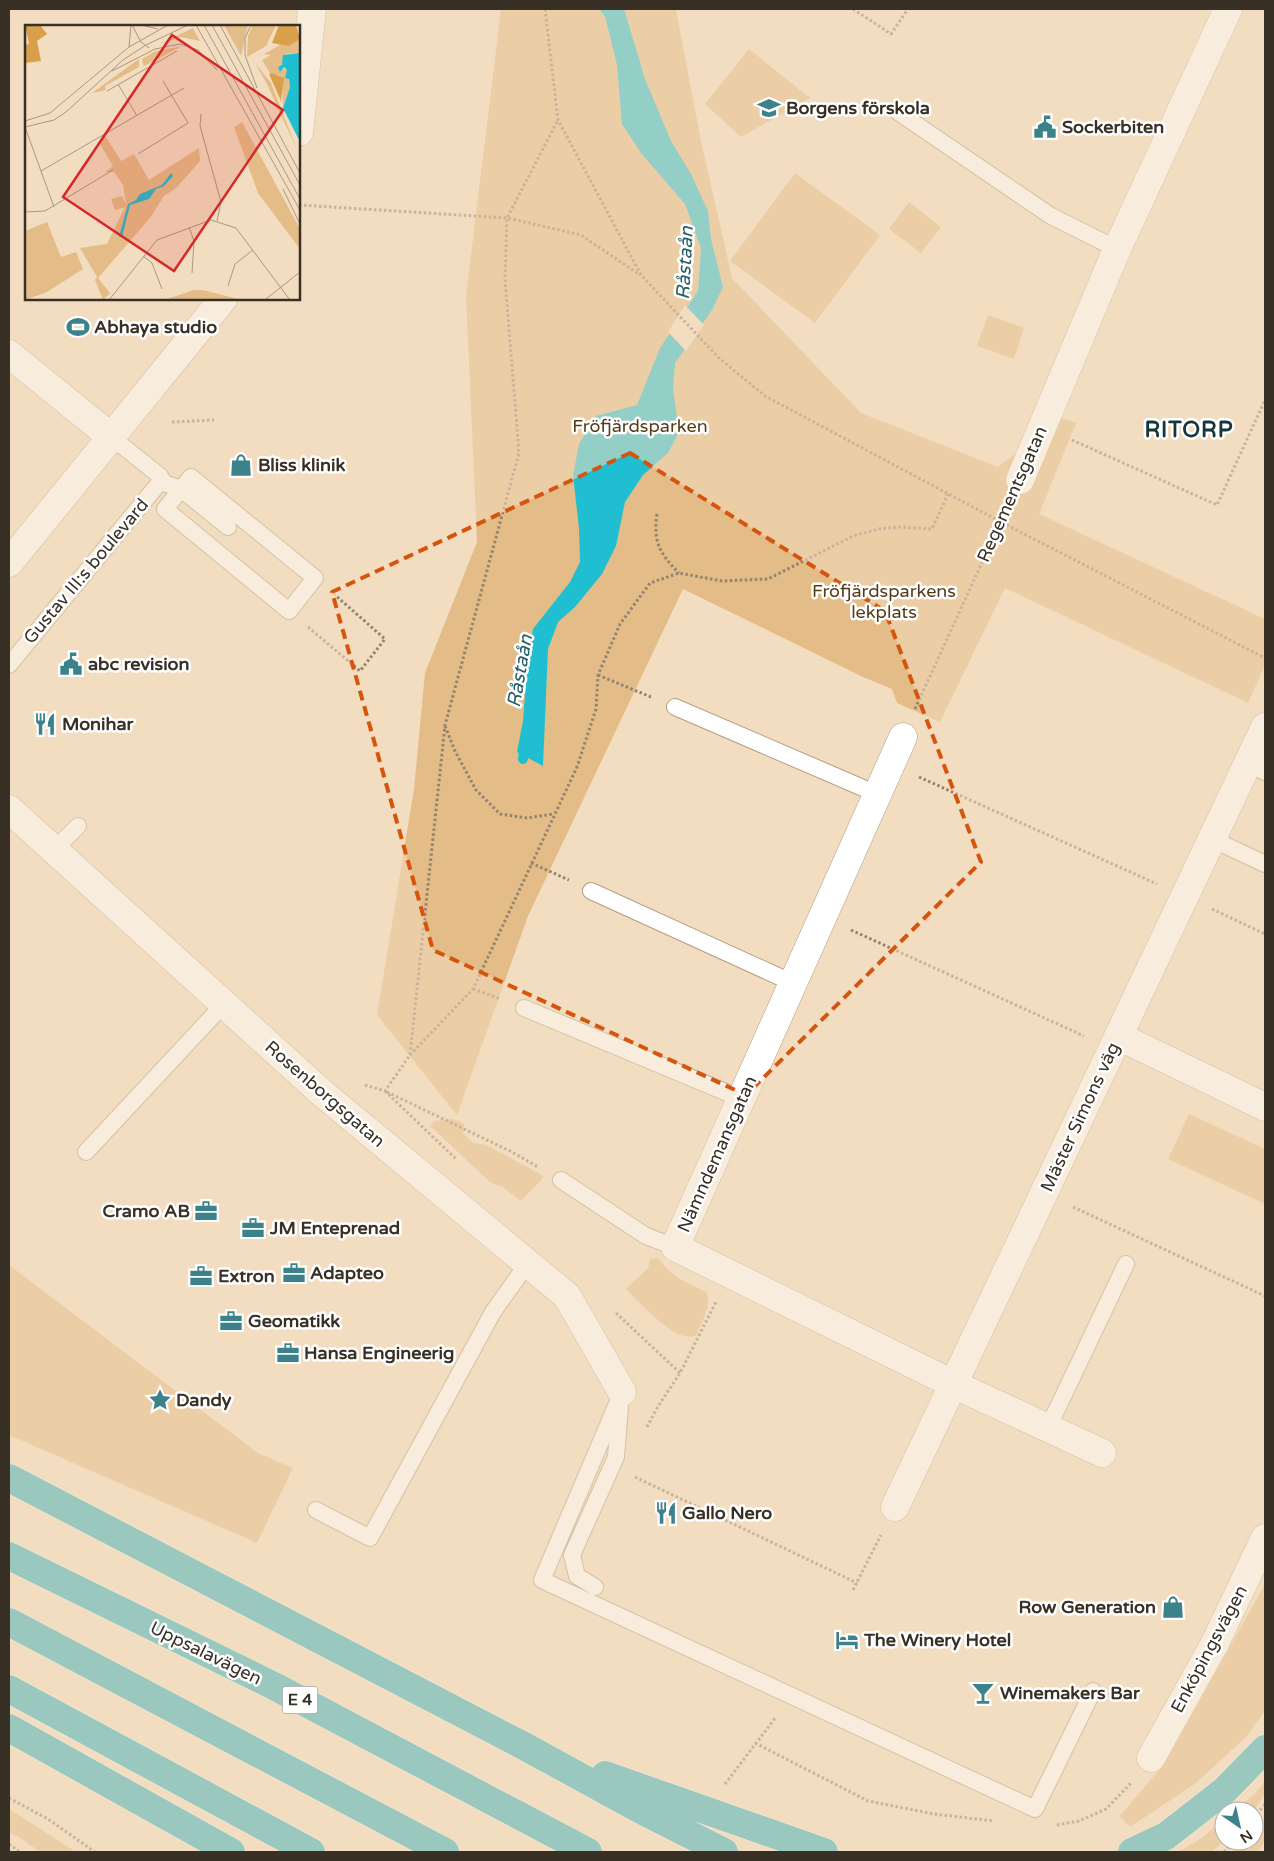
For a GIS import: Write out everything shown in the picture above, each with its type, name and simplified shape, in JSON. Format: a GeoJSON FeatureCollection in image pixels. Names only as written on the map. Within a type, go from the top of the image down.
{"type":"FeatureCollection","features":[{"type":"Feature","properties":{"kind":"highway"},"geometry":{"type":"LineString","coordinates":[[9,1478],[724,1852]]}},
{"type":"Feature","properties":{"kind":"highway","name":"Uppsalavägen"},"geometry":{"type":"LineString","coordinates":[[9,1556],[274,1686],[588,1852]]}},
{"type":"Feature","properties":{"kind":"highway"},"geometry":{"type":"LineString","coordinates":[[9,1622],[445,1852]]}},
{"type":"Feature","properties":{"kind":"highway"},"geometry":{"type":"LineString","coordinates":[[9,1689],[311,1852]]}},
{"type":"Feature","properties":{"kind":"highway"},"geometry":{"type":"LineString","coordinates":[[9,1728],[232,1852]]}},
{"type":"Feature","properties":{"kind":"highway"},"geometry":{"type":"LineString","coordinates":[[524,1746],[824,1852]]}},
{"type":"Feature","properties":{"kind":"highway"},"geometry":{"type":"LineString","coordinates":[[1132,1852],[1166,1836],[1225,1790],[1265,1749]]}},
{"type":"Feature","properties":{"kind":"street"},"geometry":{"type":"LineString","coordinates":[[300,123],[312,9]]}},
{"type":"Feature","properties":{"kind":"street","name":"Regementsgatan"},"geometry":{"type":"LineString","coordinates":[[1020,480],[1117,250],[1228,9]]}},
{"type":"Feature","properties":{"kind":"street"},"geometry":{"type":"LineString","coordinates":[[9,563],[110,436],[222,300]]}},
{"type":"Feature","properties":{"kind":"street","name":"Gustav III:s boulevard"},"geometry":{"type":"LineString","coordinates":[[9,354],[110,436]]}},
{"type":"Feature","properties":{"kind":"street","name":"Mäster Simons väg"},"geometry":{"type":"LineString","coordinates":[[895,1507],[1212,839],[1257,767],[1265,727]]}},
{"type":"Feature","properties":{"kind":"street","name":"Nämndemansgatan"},"geometry":{"type":"LineString","coordinates":[[903,737],[675,1248],[953,1384],[1102,1453]]}},
{"type":"Feature","properties":{"kind":"street","name":"Rosenborgsgatan"},"geometry":{"type":"LineString","coordinates":[[9,809],[322,1093],[567,1296],[622,1392]]}},
{"type":"Feature","properties":{"kind":"street"},"geometry":{"type":"LineString","coordinates":[[1115,1043],[1265,1107]]}},
{"type":"Feature","properties":{"kind":"street","name":"Enköpingsvägen"},"geometry":{"type":"LineString","coordinates":[[1151,1758],[1215,1643],[1265,1538]]}},
{"type":"Feature","properties":{"kind":"lane"},"geometry":{"type":"LineString","coordinates":[[896,110],[1051,216],[1117,250]]}},
{"type":"Feature","properties":{"kind":"lane","name":"Gustav III:s boulevard"},"geometry":{"type":"LineString","coordinates":[[110,436],[160,476],[164,483],[181,489],[228,526]]}},
{"type":"Feature","properties":{"kind":"lane","name":"Gustav III:s boulevard"},"geometry":{"type":"LineString","coordinates":[[9,665],[160,482],[160,476]]}},
{"type":"Feature","properties":{"kind":"lane"},"geometry":{"type":"LineString","coordinates":[[191,478],[315,578],[289,610],[165,509],[181,489],[191,478]]}},
{"type":"Feature","properties":{"kind":"lane"},"geometry":{"type":"LineString","coordinates":[[675,707],[877,794]]}},
{"type":"Feature","properties":{"kind":"lane"},"geometry":{"type":"LineString","coordinates":[[53,850],[78,826]]}},
{"type":"Feature","properties":{"kind":"lane"},"geometry":{"type":"LineString","coordinates":[[1212,839],[1265,864]]}},
{"type":"Feature","properties":{"kind":"lane"},"geometry":{"type":"LineString","coordinates":[[591,891],[793,983]]}},
{"type":"Feature","properties":{"kind":"lane"},"geometry":{"type":"LineString","coordinates":[[86,1152],[224,1004]]}},
{"type":"Feature","properties":{"kind":"lane"},"geometry":{"type":"LineString","coordinates":[[524,1008],[742,1099]]}},
{"type":"Feature","properties":{"kind":"lane"},"geometry":{"type":"LineString","coordinates":[[561,1180],[646,1236],[675,1248]]}},
{"type":"Feature","properties":{"kind":"lane"},"geometry":{"type":"LineString","coordinates":[[316,1510],[370,1538],[493,1312],[527,1264]]}},
{"type":"Feature","properties":{"kind":"lane"},"geometry":{"type":"LineString","coordinates":[[1048,1428],[1126,1264]]}},
{"type":"Feature","properties":{"kind":"lane"},"geometry":{"type":"LineString","coordinates":[[595,1587],[577,1576],[572,1555],[616,1457],[622,1392]]}},
{"type":"Feature","properties":{"kind":"lane"},"geometry":{"type":"LineString","coordinates":[[622,1392],[542,1580],[1035,1809],[1093,1690]]}},
{"type":"Feature","properties":{"kind":"path"},"geometry":{"type":"LineString","coordinates":[[545,9],[558,120],[641,275],[719,358],[765,396],[1001,522],[1265,658]]}},
{"type":"Feature","properties":{"kind":"path"},"geometry":{"type":"LineString","coordinates":[[853,9],[891,34],[908,9]]}},
{"type":"Feature","properties":{"kind":"path"},"geometry":{"type":"LineString","coordinates":[[410,1055],[445,725],[519,453],[505,279],[507,218],[558,120]]}},
{"type":"Feature","properties":{"kind":"path"},"geometry":{"type":"LineString","coordinates":[[300,205],[507,218],[580,235],[641,275]]}},
{"type":"Feature","properties":{"kind":"path"},"geometry":{"type":"LineString","coordinates":[[1042,426],[1217,505],[1265,400]]}},
{"type":"Feature","properties":{"kind":"path"},"geometry":{"type":"LineString","coordinates":[[172,422],[214,420]]}},
{"type":"Feature","properties":{"kind":"path","name":"Regementsgatan"},"geometry":{"type":"LineString","coordinates":[[903,737],[1020,480]]}},
{"type":"Feature","properties":{"kind":"path"},"geometry":{"type":"LineString","coordinates":[[384,1091],[410,1055],[473,989],[553,814],[577,767],[596,709],[598,675],[620,624],[650,584],[678,573],[722,581],[768,579],[853,536],[879,529],[898,527],[932,529],[948,494]]}},
{"type":"Feature","properties":{"kind":"path"},"geometry":{"type":"LineString","coordinates":[[657,514],[655,536],[662,553],[678,573]]}},
{"type":"Feature","properties":{"kind":"path"},"geometry":{"type":"LineString","coordinates":[[289,610],[360,671],[385,639],[315,578]]}},
{"type":"Feature","properties":{"kind":"path"},"geometry":{"type":"LineString","coordinates":[[598,675],[675,707]]}},
{"type":"Feature","properties":{"kind":"path"},"geometry":{"type":"LineString","coordinates":[[445,725],[476,790],[500,814],[527,818],[553,814]]}},
{"type":"Feature","properties":{"kind":"path"},"geometry":{"type":"LineString","coordinates":[[891,764],[1265,934]]}},
{"type":"Feature","properties":{"kind":"path"},"geometry":{"type":"LineString","coordinates":[[531,863],[591,891]]}},
{"type":"Feature","properties":{"kind":"path"},"geometry":{"type":"LineString","coordinates":[[823,918],[1115,1043]]}},
{"type":"Feature","properties":{"kind":"path"},"geometry":{"type":"LineString","coordinates":[[322,1093],[339,1078],[384,1091],[512,1152]]}},
{"type":"Feature","properties":{"kind":"path"},"geometry":{"type":"LineString","coordinates":[[1044,1193],[1265,1296]]}},
{"type":"Feature","properties":{"kind":"path"},"geometry":{"type":"LineString","coordinates":[[645,1431],[657,1408],[680,1373],[730,1274]]}},
{"type":"Feature","properties":{"kind":"path"},"geometry":{"type":"LineString","coordinates":[[627,1474],[857,1583]]}},
{"type":"Feature","properties":{"kind":"path"},"geometry":{"type":"LineString","coordinates":[[853,1590],[895,1507]]}},
{"type":"Feature","properties":{"kind":"path"},"geometry":{"type":"LineString","coordinates":[[723,1786],[755,1744]]}},
{"type":"Feature","properties":{"kind":"path"},"geometry":{"type":"LineString","coordinates":[[9,1798],[48,1819],[95,1852]]}},
{"type":"Feature","properties":{"kind":"path"},"geometry":{"type":"LineString","coordinates":[[9,1844],[20,1852]]}},
{"type":"Feature","properties":{"kind":"highlighted area"},"geometry":{"type":"Polygon","coordinates":[[[630,453],[885,611],[981,862],[746,1095],[433,950],[332,592],[630,453]]]}},
{"type":"Feature","properties":{"kind":"green space","name":"Fröfjärdsparken"},"geometry":{"type":"Polygon","coordinates":[[[501,9],[676,9],[701,141],[732,278],[861,413],[998,467],[1062,418],[1076,423],[1039,514],[1265,619],[1265,665],[1248,703],[1005,588],[940,722],[897,703],[892,689],[863,677],[683,589],[528,916],[457,1115],[377,1015],[414,789],[425,673],[477,542],[466,296],[501,9]]]}},
{"type":"Feature","properties":{"kind":"green space"},"geometry":{"type":"Polygon","coordinates":[[[749,49],[810,98],[741,137],[705,104],[749,49]]]}},
{"type":"Feature","properties":{"kind":"green space"},"geometry":{"type":"Polygon","coordinates":[[[795,173],[880,235],[815,323],[730,261],[795,173]]]}},
{"type":"Feature","properties":{"kind":"green space"},"geometry":{"type":"Polygon","coordinates":[[[909,202],[941,227],[921,253],[889,229],[909,202]]]}},
{"type":"Feature","properties":{"kind":"green space"},"geometry":{"type":"Polygon","coordinates":[[[988,315],[1024,328],[1014,359],[977,346],[988,315]]]}},
{"type":"Feature","properties":{"kind":"green space"},"geometry":{"type":"Polygon","coordinates":[[[1189,1114],[1265,1149],[1265,1204],[1168,1159],[1189,1114]]]}},
{"type":"Feature","properties":{"kind":"green space"},"geometry":{"type":"Polygon","coordinates":[[[454,1119],[464,1124],[463,1133],[473,1143],[486,1145],[542,1175],[543,1178],[521,1201],[503,1187],[490,1182],[430,1126],[434,1121],[454,1119]]]}},
{"type":"Feature","properties":{"kind":"green space"},"geometry":{"type":"Polygon","coordinates":[[[658,1258],[678,1278],[706,1292],[708,1297],[707,1308],[696,1336],[683,1336],[668,1328],[626,1289],[648,1268],[650,1259],[658,1258]]]}},
{"type":"Feature","properties":{"kind":"green space"},"geometry":{"type":"Polygon","coordinates":[[[9,1265],[258,1453],[293,1468],[257,1543],[9,1435],[9,1265]]]}},
{"type":"Feature","properties":{"kind":"green space"},"geometry":{"type":"Polygon","coordinates":[[[1265,1584],[1265,1711],[1246,1737],[1196,1783],[1130,1827],[1120,1816],[1165,1763],[1265,1584]]]}},
{"type":"Feature","properties":{"kind":"green space"},"geometry":{"type":"Polygon","coordinates":[[[1265,1781],[1265,1794],[1260,1801],[1246,1801],[1265,1781]]]}},
{"type":"Feature","properties":{"kind":"green space"},"geometry":{"type":"Polygon","coordinates":[[[9,1809],[76,1852],[40,1852],[9,1832],[9,1809]]]}},
{"type":"Feature","properties":{"kind":"green space"},"geometry":{"type":"Polygon","coordinates":[[[1265,1818],[1264,1842],[1264,1819],[1265,1818]]]}},
{"type":"Feature","properties":{"kind":"green space"},"geometry":{"type":"Polygon","coordinates":[[[1214,1827],[1214,1850],[1212,1852],[1177,1852],[1199,1840],[1214,1827]]]}},
{"type":"Feature","properties":{"kind":"green space"},"geometry":{"type":"Polygon","coordinates":[[[1236,1851],[1259,1851],[1258,1852],[1236,1851]]]}},
{"type":"Feature","properties":{"kind":"water"},"geometry":{"type":"Polygon","coordinates":[[[599,9],[624,9],[645,79],[671,141],[691,174],[708,211],[711,239],[723,287],[712,310],[675,363],[673,389],[679,432],[668,453],[643,475],[625,502],[616,546],[602,574],[575,607],[558,622],[548,649],[543,766],[517,752],[523,721],[528,655],[533,629],[570,582],[580,562],[579,528],[573,475],[579,444],[596,416],[637,405],[660,348],[698,291],[701,248],[685,204],[641,153],[622,124],[617,65],[605,16],[599,9]]]}},
{"type":"Feature","properties":{"kind":"pier"},"geometry":{"type":"Polygon","coordinates":[[[685,305],[704,325],[686,351],[668,332],[685,305]]]}},
{"type":"Feature","properties":{"kind":"waterway","name":"Råstaån"},"geometry":{"type":"LineString","coordinates":[[523,759],[525,742]]}},
{"type":"Feature","properties":{"kind":"place","name":"Borgens förskola"},"geometry":{"type":"Point","coordinates":[769,108]}},
{"type":"Feature","properties":{"kind":"place","name":"Sockerbiten"},"geometry":{"type":"Point","coordinates":[1045,127]}},
{"type":"Feature","properties":{"kind":"place","name":"Abhaya studio"},"geometry":{"type":"Point","coordinates":[78,327]}},
{"type":"Feature","properties":{"kind":"place","name":"Bliss klinik"},"geometry":{"type":"Point","coordinates":[241,465]}},
{"type":"Feature","properties":{"kind":"place","name":"abc revision"},"geometry":{"type":"Point","coordinates":[71,664]}},
{"type":"Feature","properties":{"kind":"place","name":"Monihar"},"geometry":{"type":"Point","coordinates":[45,724]}},
{"type":"Feature","properties":{"kind":"place","name":"Cramo AB"},"geometry":{"type":"Point","coordinates":[206,1211]}},
{"type":"Feature","properties":{"kind":"place","name":"JM Enteprenad"},"geometry":{"type":"Point","coordinates":[253,1228]}},
{"type":"Feature","properties":{"kind":"place","name":"Adapteo"},"geometry":{"type":"Point","coordinates":[294,1273]}},
{"type":"Feature","properties":{"kind":"place","name":"Extron"},"geometry":{"type":"Point","coordinates":[201,1276]}},
{"type":"Feature","properties":{"kind":"place","name":"Geomatikk"},"geometry":{"type":"Point","coordinates":[231,1321]}},
{"type":"Feature","properties":{"kind":"place","name":"Hansa Engineerig"},"geometry":{"type":"Point","coordinates":[288,1353]}},
{"type":"Feature","properties":{"kind":"place","name":"Dandy"},"geometry":{"type":"Point","coordinates":[160,1400]}},
{"type":"Feature","properties":{"kind":"place","name":"Gallo Nero"},"geometry":{"type":"Point","coordinates":[666,1513]}},
{"type":"Feature","properties":{"kind":"place","name":"Row Generation"},"geometry":{"type":"Point","coordinates":[1173,1607]}},
{"type":"Feature","properties":{"kind":"place","name":"The Winery Hotel"},"geometry":{"type":"Point","coordinates":[847,1640]}},
{"type":"Feature","properties":{"kind":"place","name":"Winemakers Bar"},"geometry":{"type":"Point","coordinates":[983,1693]}},
{"type":"Feature","properties":{"kind":"district","name":"RITORP"},"geometry":{"type":"Point","coordinates":[1189,430]}},
{"type":"Feature","properties":{"kind":"park label","name":"Fröfjärdsparkens lekplats"},"geometry":{"type":"Point","coordinates":[884,601]}}]}
